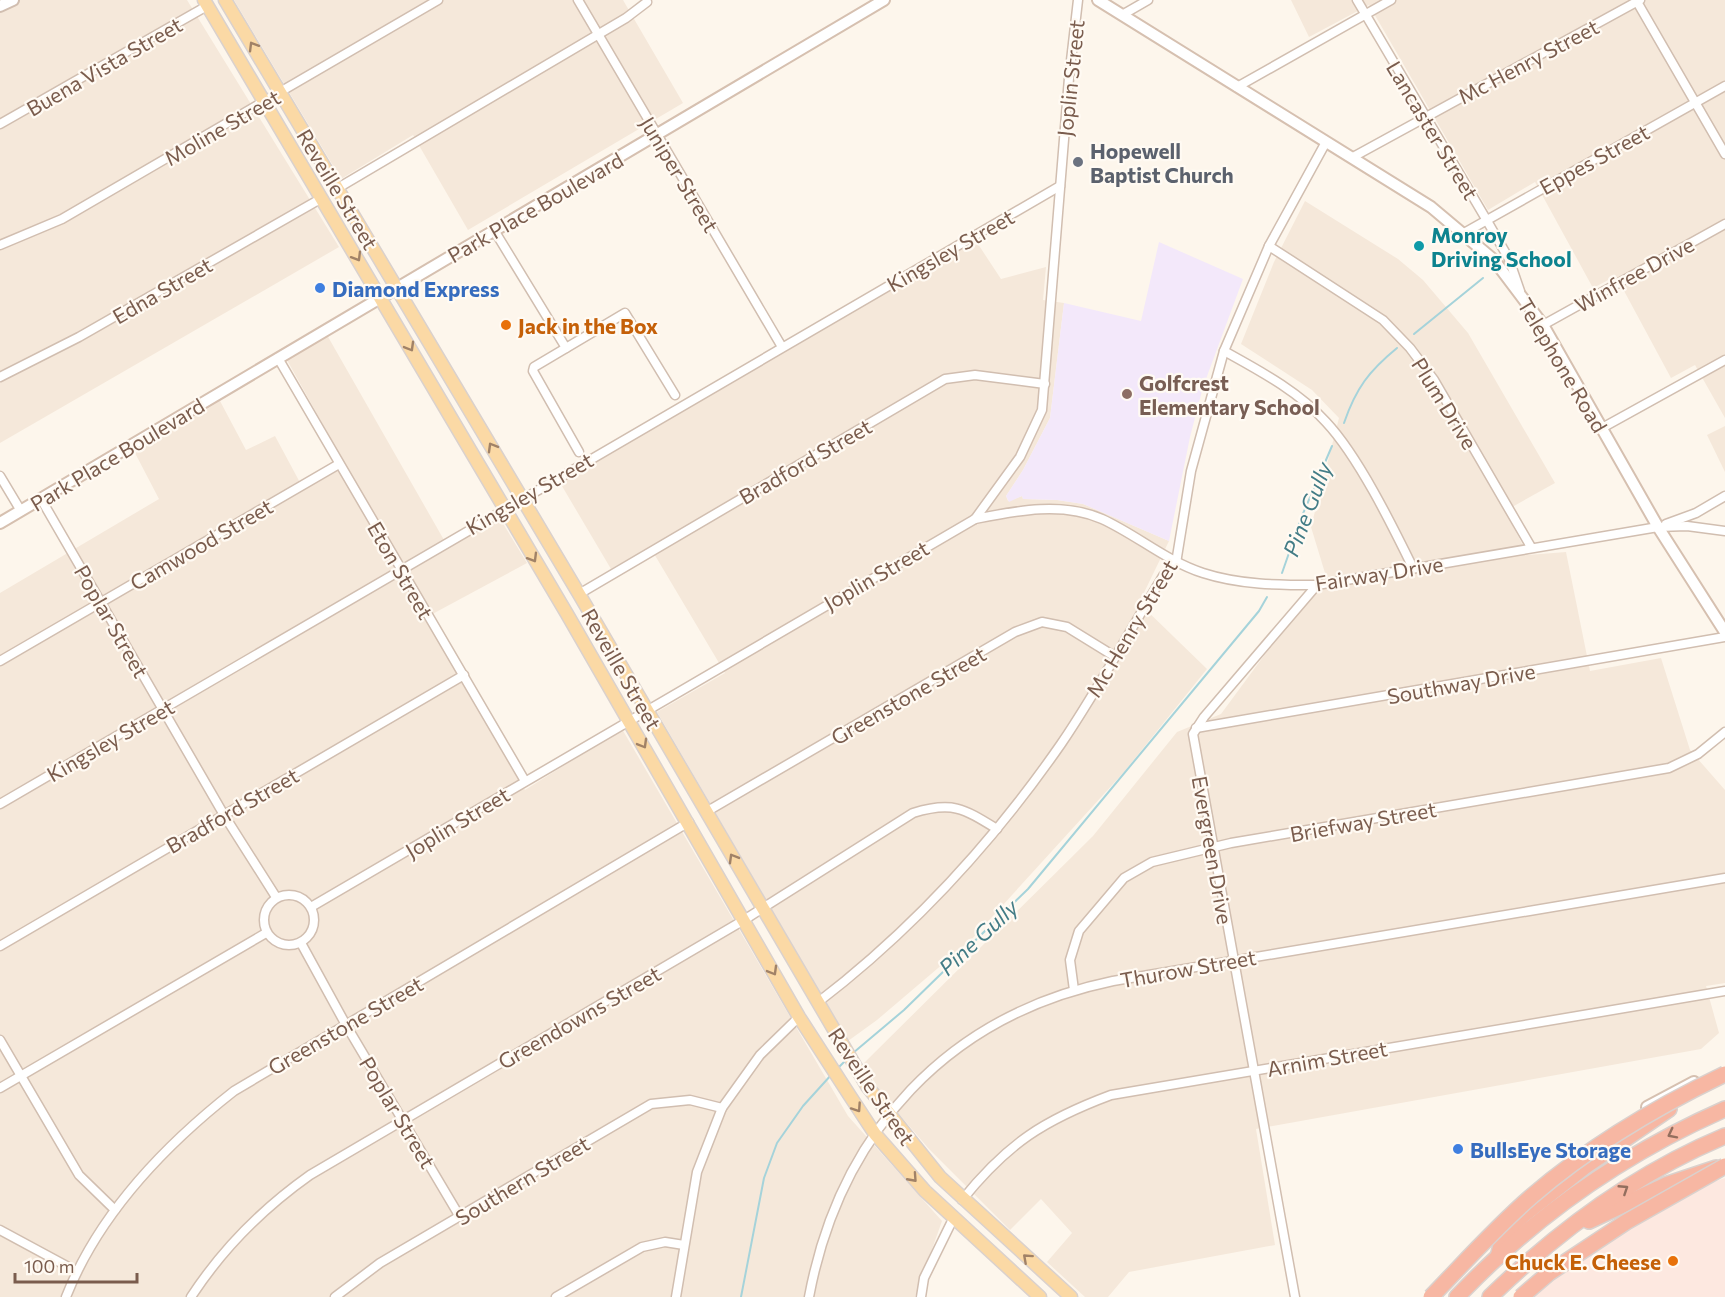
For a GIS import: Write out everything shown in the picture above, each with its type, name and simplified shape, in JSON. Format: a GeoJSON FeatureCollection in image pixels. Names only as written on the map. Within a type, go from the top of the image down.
{"type":"FeatureCollection","features":[{"type":"Feature","properties":{"kind":"highway"},"geometry":{"type":"LineString","coordinates":[[1498,1257],[1504,1234],[1523,1215],[1584,1167],[1725,1068]]}},
{"type":"Feature","properties":{"kind":"highway"},"geometry":{"type":"LineString","coordinates":[[1431,1297],[1504,1222],[1557,1175],[1630,1124],[1725,1074]]}},
{"type":"Feature","properties":{"kind":"highway"},"geometry":{"type":"LineString","coordinates":[[1457,1297],[1539,1220],[1585,1185],[1641,1150],[1725,1109]]}},
{"type":"Feature","properties":{"kind":"highway"},"geometry":{"type":"LineString","coordinates":[[1490,1297],[1559,1235],[1626,1188],[1725,1136]]}},
{"type":"Feature","properties":{"kind":"highway"},"geometry":{"type":"LineString","coordinates":[[1559,1235],[1668,1184],[1725,1166]]}},
{"type":"Feature","properties":{"kind":"highway"},"geometry":{"type":"LineString","coordinates":[[1521,1297],[1549,1273],[1626,1222],[1725,1166]]}},
{"type":"Feature","properties":{"kind":"main road"},"geometry":{"type":"LineString","coordinates":[[0,6],[13,0]]}},
{"type":"Feature","properties":{"kind":"main road","name":"Reveille Street"},"geometry":{"type":"LineString","coordinates":[[225,0],[397,286],[854,1064],[888,1116],[962,1200],[1071,1297]]}},
{"type":"Feature","properties":{"kind":"main road","name":"Park Place Boulevard"},"geometry":{"type":"LineString","coordinates":[[0,523],[397,286],[658,136],[884,0]]}},
{"type":"Feature","properties":{"kind":"main road","name":"Telephone Road"},"geometry":{"type":"LineString","coordinates":[[1098,0],[1431,207],[1494,260],[1543,325],[1658,527],[1725,632]]}},
{"type":"Feature","properties":{"kind":"main road","name":"Reveille Street"},"geometry":{"type":"LineString","coordinates":[[206,3],[689,822],[799,1017],[840,1082],[875,1134],[925,1191],[1038,1296]]}},
{"type":"Feature","properties":{"kind":"main road"},"geometry":{"type":"LineString","coordinates":[[1424,1297],[1485,1232],[1570,1159],[1670,1093],[1725,1068]]}},
{"type":"Feature","properties":{"kind":"main road"},"geometry":{"type":"LineString","coordinates":[[1527,1297],[1572,1254],[1601,1233],[1678,1191],[1725,1173]]}},
{"type":"Feature","properties":{"kind":"main road"},"geometry":{"type":"LineString","coordinates":[[1038,1296],[1047,1275]]}},
{"type":"Feature","properties":{"kind":"street","name":"Moline Street"},"geometry":{"type":"LineString","coordinates":[[0,244],[62,219],[438,0]]}},
{"type":"Feature","properties":{"kind":"street","name":"Juniper Street"},"geometry":{"type":"LineString","coordinates":[[578,0],[782,347]]}},
{"type":"Feature","properties":{"kind":"street","name":"Joplin Street"},"geometry":{"type":"LineString","coordinates":[[311,907],[646,709],[975,519],[1020,457],[1042,410],[1078,0]]}},
{"type":"Feature","properties":{"kind":"street"},"geometry":{"type":"LineString","coordinates":[[1122,15],[1148,0]]}},
{"type":"Feature","properties":{"kind":"street","name":"Lancaster Street"},"geometry":{"type":"LineString","coordinates":[[1357,0],[1509,259],[1521,295]]}},
{"type":"Feature","properties":{"kind":"street"},"geometry":{"type":"LineString","coordinates":[[1237,87],[1391,0]]}},
{"type":"Feature","properties":{"kind":"street"},"geometry":{"type":"LineString","coordinates":[[1638,1],[1725,154]]}},
{"type":"Feature","properties":{"kind":"street","name":"Mc Henry Street"},"geometry":{"type":"LineString","coordinates":[[1353,157],[1638,1]]}},
{"type":"Feature","properties":{"kind":"street","name":"Buena Vista Street"},"geometry":{"type":"LineString","coordinates":[[0,124],[206,3]]}},
{"type":"Feature","properties":{"kind":"street"},"geometry":{"type":"LineString","coordinates":[[338,188],[598,35],[647,3]]}},
{"type":"Feature","properties":{"kind":"street","name":"Eppes Street"},"geometry":{"type":"LineString","coordinates":[[1464,233],[1725,86]]}},
{"type":"Feature","properties":{"kind":"street","name":"Mc Henry Street"},"geometry":{"type":"LineString","coordinates":[[817,1003],[919,914],[997,829],[1061,744],[1163,576],[1176,562],[1191,471],[1224,351],[1269,246],[1326,142]]}},
{"type":"Feature","properties":{"kind":"street","name":"Kingsley Street"},"geometry":{"type":"LineString","coordinates":[[0,804],[503,508],[1060,186]]}},
{"type":"Feature","properties":{"kind":"street","name":"Edna Street"},"geometry":{"type":"LineString","coordinates":[[0,377],[79,337],[322,198]]}},
{"type":"Feature","properties":{"kind":"street","name":"Winfree Drive"},"geometry":{"type":"LineString","coordinates":[[1543,325],[1725,224]]}},
{"type":"Feature","properties":{"kind":"street"},"geometry":{"type":"LineString","coordinates":[[494,231],[566,348]]}},
{"type":"Feature","properties":{"kind":"street","name":"Plum Drive"},"geometry":{"type":"LineString","coordinates":[[1269,246],[1383,320],[1410,348],[1434,380],[1531,547]]}},
{"type":"Feature","properties":{"kind":"street"},"geometry":{"type":"LineString","coordinates":[[579,452],[533,371],[534,367],[566,348],[625,313],[675,395]]}},
{"type":"Feature","properties":{"kind":"street"},"geometry":{"type":"LineString","coordinates":[[1224,351],[1265,373],[1303,400],[1326,421],[1345,444],[1413,568]]}},
{"type":"Feature","properties":{"kind":"street","name":"Eton Street"},"geometry":{"type":"LineString","coordinates":[[278,358],[525,781]]}},
{"type":"Feature","properties":{"kind":"street"},"geometry":{"type":"LineString","coordinates":[[1602,428],[1725,360]]}},
{"type":"Feature","properties":{"kind":"street","name":"Bradford Street"},"geometry":{"type":"LineString","coordinates":[[579,594],[945,379],[975,375],[1045,384]]}},
{"type":"Feature","properties":{"kind":"street","name":"Camwood Street"},"geometry":{"type":"LineString","coordinates":[[0,661],[339,464]]}},
{"type":"Feature","properties":{"kind":"street"},"geometry":{"type":"LineString","coordinates":[[0,476],[21,511]]}},
{"type":"Feature","properties":{"kind":"street"},"geometry":{"type":"LineString","coordinates":[[1658,527],[1696,513],[1725,496]]}},
{"type":"Feature","properties":{"kind":"street","name":"Poplar Street"},"geometry":{"type":"LineString","coordinates":[[41,499],[224,815],[276,897]]}},
{"type":"Feature","properties":{"kind":"street","name":"Fairway Drive"},"geometry":{"type":"LineString","coordinates":[[975,519],[1025,509],[1068,510],[1101,518],[1176,562],[1236,582],[1317,585],[1658,527],[1687,526],[1725,531]]}},
{"type":"Feature","properties":{"kind":"street"},"geometry":{"type":"LineString","coordinates":[[1196,728],[1317,585]]}},
{"type":"Feature","properties":{"kind":"street","name":"Greenstone Street"},"geometry":{"type":"LineString","coordinates":[[706,812],[1015,632],[1042,622],[1067,627],[1114,656]]}},
{"type":"Feature","properties":{"kind":"street","name":"Southway Drive"},"geometry":{"type":"LineString","coordinates":[[1196,728],[1725,637]]}},
{"type":"Feature","properties":{"kind":"street","name":"Bradford Street"},"geometry":{"type":"LineString","coordinates":[[0,946],[464,675]]}},
{"type":"Feature","properties":{"kind":"street","name":"Evergreen Drive"},"geometry":{"type":"LineString","coordinates":[[1196,728],[1193,741],[1295,1297]]}},
{"type":"Feature","properties":{"kind":"street","name":"Briefway Street"},"geometry":{"type":"LineString","coordinates":[[1074,990],[1070,960],[1076,937],[1083,925],[1124,879],[1152,862],[1231,843],[1669,768],[1698,754],[1725,732]]}},
{"type":"Feature","properties":{"kind":"street","name":"Greendowns Street"},"geometry":{"type":"LineString","coordinates":[[191,1297],[230,1244],[280,1196],[310,1175],[763,909],[913,813],[938,805],[963,808],[997,829]]}},
{"type":"Feature","properties":{"kind":"street","name":"Greenstone Street"},"geometry":{"type":"LineString","coordinates":[[66,1297],[76,1271],[115,1210],[147,1169],[204,1115],[265,1071],[689,822]]}},
{"type":"Feature","properties":{"kind":"street","name":"Thurow Street"},"geometry":{"type":"LineString","coordinates":[[809,1297],[817,1258],[831,1212],[856,1162],[888,1116],[924,1077],[978,1034],[1020,1010],[1074,990],[1113,981],[1725,878]]}},
{"type":"Feature","properties":{"kind":"street"},"geometry":{"type":"LineString","coordinates":[[289,894],[302,897],[311,907],[315,920],[311,933],[301,943],[288,946],[275,942],[266,933],[263,920],[266,907],[276,897],[289,894]]}},
{"type":"Feature","properties":{"kind":"street"},"geometry":{"type":"LineString","coordinates":[[0,1089],[266,933]]}},
{"type":"Feature","properties":{"kind":"street","name":"Poplar Street"},"geometry":{"type":"LineString","coordinates":[[301,943],[346,1025],[460,1217]]}},
{"type":"Feature","properties":{"kind":"street","name":"Arnim Street"},"geometry":{"type":"LineString","coordinates":[[962,1200],[984,1173],[1026,1136],[1065,1113],[1111,1095],[1725,991]]}},
{"type":"Feature","properties":{"kind":"street"},"geometry":{"type":"LineString","coordinates":[[676,1297],[697,1172],[722,1108],[760,1055],[799,1017]]}},
{"type":"Feature","properties":{"kind":"street"},"geometry":{"type":"LineString","coordinates":[[0,1040],[79,1175],[115,1210]]}},
{"type":"Feature","properties":{"kind":"street","name":"Southern Street"},"geometry":{"type":"LineString","coordinates":[[335,1297],[380,1263],[651,1104],[690,1100],[722,1108]]}},
{"type":"Feature","properties":{"kind":"street"},"geometry":{"type":"LineString","coordinates":[[921,1297],[924,1278],[953,1219]]}},
{"type":"Feature","properties":{"kind":"street"},"geometry":{"type":"LineString","coordinates":[[0,1221],[0,1229],[76,1271]]}},
{"type":"Feature","properties":{"kind":"street"},"geometry":{"type":"LineString","coordinates":[[556,1297],[642,1247],[665,1242],[684,1245]]}},
{"type":"Feature","properties":{"kind":"shaded area"},"geometry":{"type":"Polygon","coordinates":[[[0,0],[187,0],[339,247],[0,443],[0,0]]]}},
{"type":"Feature","properties":{"kind":"shaded area"},"geometry":{"type":"Polygon","coordinates":[[[234,0],[623,0],[683,103],[468,230],[413,135],[341,179],[234,0]]]}},
{"type":"Feature","properties":{"kind":"shaded area"},"geometry":{"type":"Polygon","coordinates":[[[1291,0],[1725,0],[1725,418],[1695,365],[1671,378],[1616,276],[1593,288],[1535,182],[1488,210],[1369,5],[1309,37],[1291,0]]]}},
{"type":"Feature","properties":{"kind":"shaded area"},"geometry":{"type":"Polygon","coordinates":[[[1305,201],[1398,259],[1423,280],[1468,333],[1555,483],[1505,511],[1528,555],[1566,552],[1590,671],[1661,658],[1690,750],[1725,790],[1725,983],[1706,986],[1719,1033],[1701,1049],[1256,1129],[1275,1245],[1129,1272],[1108,1297],[1085,1297],[1047,1262],[1072,1233],[1041,1199],[1010,1230],[929,1149],[880,1092],[864,1063],[1093,836],[1177,732],[1221,714],[1325,573],[1311,527],[1339,418],[1312,390],[1241,344],[1274,262],[1305,201]]]}},
{"type":"Feature","properties":{"kind":"shaded area"},"geometry":{"type":"Polygon","coordinates":[[[976,241],[1001,279],[1046,267],[1043,300],[1064,303],[1050,418],[1023,470],[1006,496],[1008,501],[1022,496],[1023,499],[1057,500],[1083,504],[1169,541],[1139,603],[1207,669],[1124,772],[971,940],[877,1020],[848,1041],[657,712],[725,673],[650,547],[611,569],[559,481],[976,241]]]}},
{"type":"Feature","properties":{"kind":"shaded area","name":"Golfcrest Elementary School"},"geometry":{"type":"Polygon","coordinates":[[[1159,242],[1243,279],[1203,387],[1190,437],[1169,541],[1083,504],[1057,500],[1023,499],[1022,496],[1009,502],[1006,496],[1023,470],[1050,418],[1064,303],[1141,321],[1159,242]]]}},
{"type":"Feature","properties":{"kind":"shaded area"},"geometry":{"type":"Polygon","coordinates":[[[327,335],[448,547],[499,517],[527,563],[425,618],[525,790],[622,729],[848,1116],[942,1221],[915,1297],[0,1297],[0,593],[159,499],[135,453],[220,401],[246,450],[275,436],[304,490],[346,466],[287,360],[327,335]]]}},
{"type":"Feature","properties":{"kind":"shaded area"},"geometry":{"type":"Polygon","coordinates":[[[1725,426],[1725,472],[1707,435],[1725,426]]]}},
{"type":"Feature","properties":{"kind":"shaded area"},"geometry":{"type":"Polygon","coordinates":[[[1725,1178],[1725,1297],[1533,1297],[1586,1250],[1696,1188],[1725,1178]]]}},
{"type":"Feature","properties":{"kind":"waterway","name":"Pine Gully"},"geometry":{"type":"LineString","coordinates":[[1414,334],[1483,278]]}},
{"type":"Feature","properties":{"kind":"waterway","name":"Pine Gully"},"geometry":{"type":"LineString","coordinates":[[1344,423],[1364,381],[1397,348]]}},
{"type":"Feature","properties":{"kind":"waterway","name":"Pine Gully"},"geometry":{"type":"LineString","coordinates":[[1282,573],[1302,516],[1332,446]]}},
{"type":"Feature","properties":{"kind":"waterway","name":"Pine Gully"},"geometry":{"type":"LineString","coordinates":[[853,1053],[904,1010],[1028,889],[1259,611],[1267,597]]}},
{"type":"Feature","properties":{"kind":"waterway","name":"Pine Gully"},"geometry":{"type":"LineString","coordinates":[[838,1068],[847,1059]]}},
{"type":"Feature","properties":{"kind":"waterway","name":"Pine Gully"},"geometry":{"type":"LineString","coordinates":[[741,1297],[764,1178],[777,1143],[803,1106],[832,1074]]}},
{"type":"Feature","properties":{"kind":"place","name":"Hopewell Baptist Church"},"geometry":{"type":"Point","coordinates":[1078,162]}},
{"type":"Feature","properties":{"kind":"place","name":"Monroy Driving School"},"geometry":{"type":"Point","coordinates":[1419,246]}},
{"type":"Feature","properties":{"kind":"place","name":"Diamond Express"},"geometry":{"type":"Point","coordinates":[320,288]}},
{"type":"Feature","properties":{"kind":"place","name":"Jack in the Box"},"geometry":{"type":"Point","coordinates":[506,325]}},
{"type":"Feature","properties":{"kind":"place","name":"Golfcrest Elementary School"},"geometry":{"type":"Point","coordinates":[1127,394]}},
{"type":"Feature","properties":{"kind":"place","name":"BullsEye Storage"},"geometry":{"type":"Point","coordinates":[1458,1149]}},
{"type":"Feature","properties":{"kind":"place","name":"Chuck E. Cheese"},"geometry":{"type":"Point","coordinates":[1673,1261]}}]}
